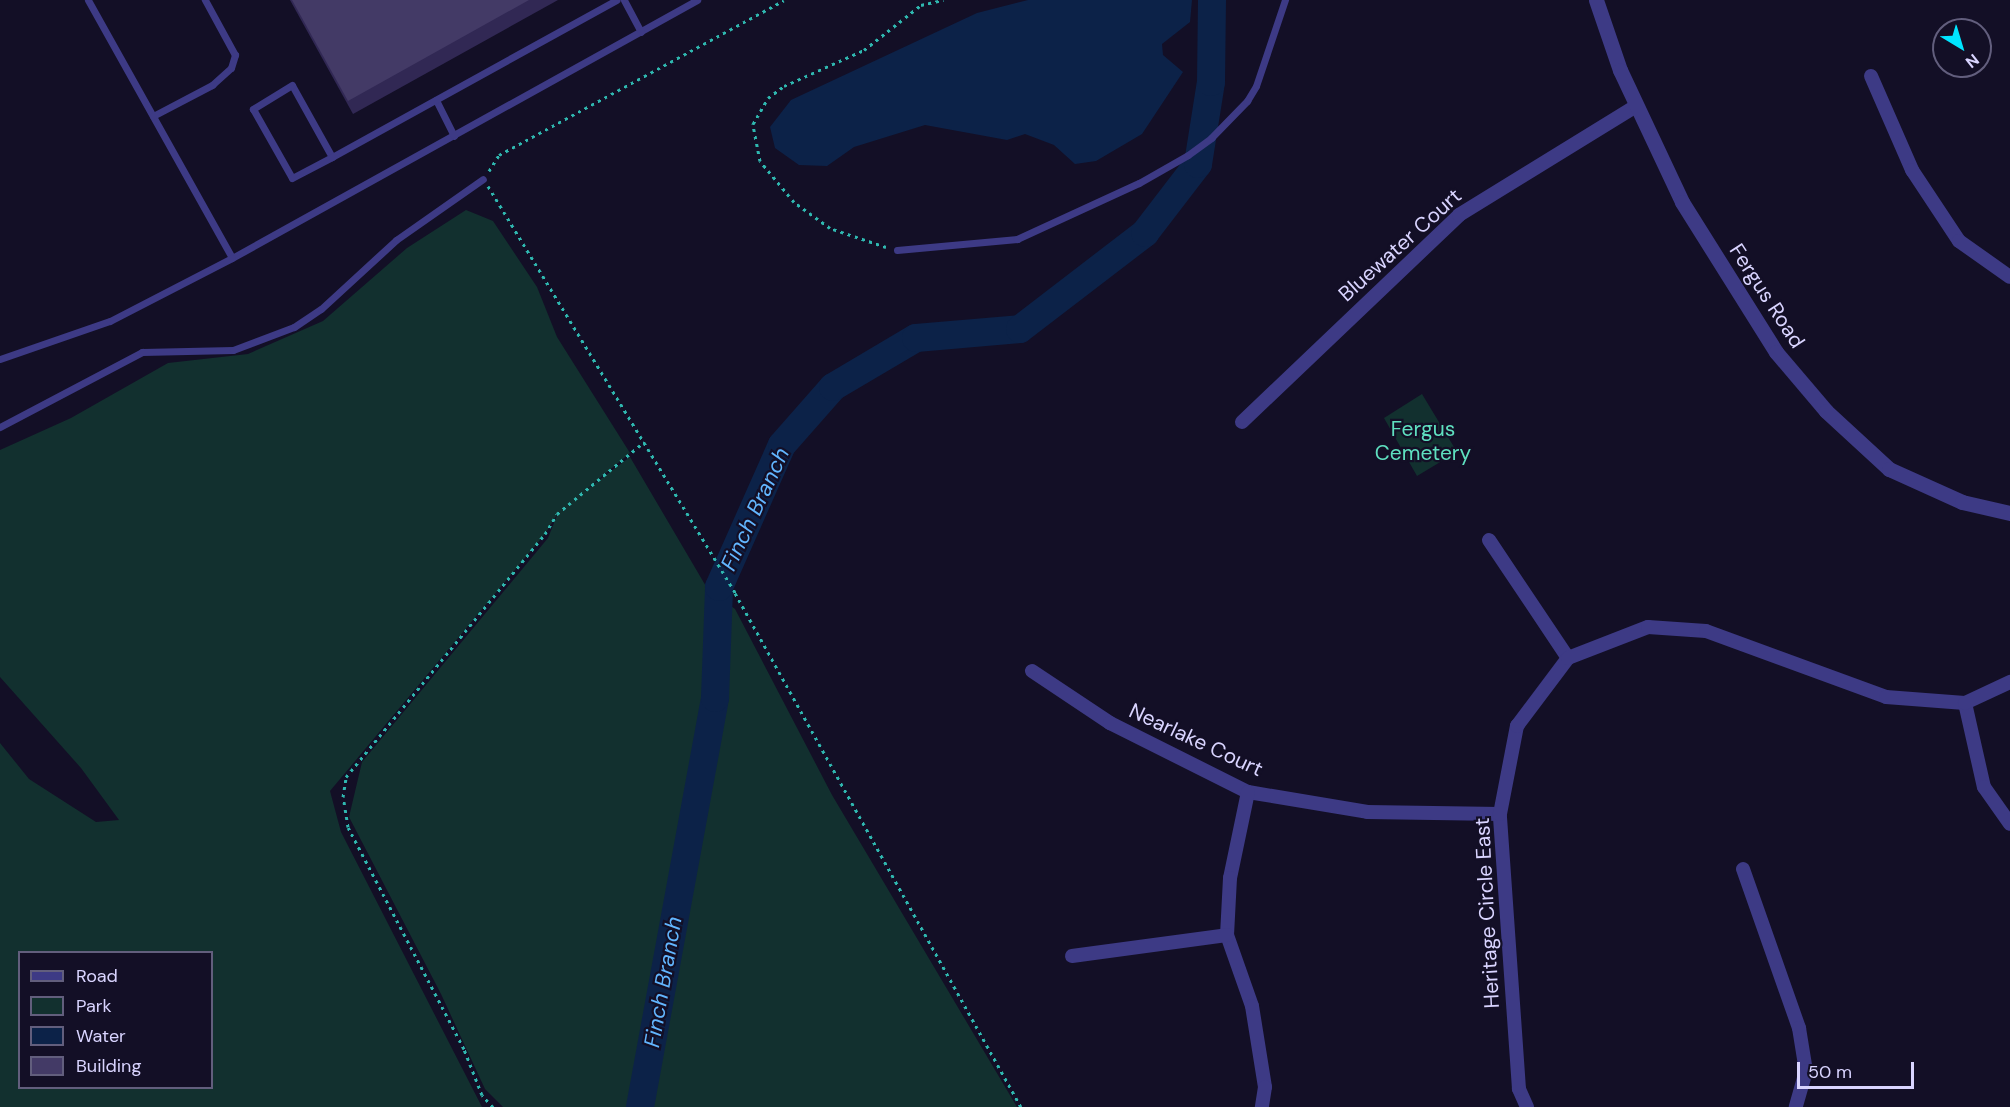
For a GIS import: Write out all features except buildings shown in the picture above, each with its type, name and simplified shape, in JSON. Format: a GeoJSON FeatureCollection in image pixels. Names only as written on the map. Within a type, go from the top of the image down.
{"type":"FeatureCollection","features":[{"type":"Feature","properties":{"kind":"street","name":"Fergus Road"},"geometry":{"type":"LineString","coordinates":[[1596,0],[1603,28],[1636,106],[1682,202],[1776,352],[1826,411],[1889,469],[1962,502],[2010,513]]}},
{"type":"Feature","properties":{"kind":"street"},"geometry":{"type":"LineString","coordinates":[[1871,76],[1912,170],[1959,241],[2010,277]]}},
{"type":"Feature","properties":{"kind":"street","name":"Bluewater Court"},"geometry":{"type":"LineString","coordinates":[[1242,422],[1459,215],[1636,106]]}},
{"type":"Feature","properties":{"kind":"street"},"geometry":{"type":"LineString","coordinates":[[1489,540],[1568,658],[1648,627],[1706,631],[1886,697],[1965,703],[2010,682]]}},
{"type":"Feature","properties":{"kind":"street","name":"Heritage Circle East"},"geometry":{"type":"LineString","coordinates":[[1527,1107],[1519,1089],[1500,814],[1517,726],[1568,658]]}},
{"type":"Feature","properties":{"kind":"street","name":"Nearlake Court"},"geometry":{"type":"LineString","coordinates":[[1032,671],[1110,723],[1248,792],[1367,812],[1500,814]]}},
{"type":"Feature","properties":{"kind":"street"},"geometry":{"type":"LineString","coordinates":[[1965,703],[1984,787],[2010,824]]}},
{"type":"Feature","properties":{"kind":"street"},"geometry":{"type":"LineString","coordinates":[[1248,792],[1230,878],[1227,935],[1252,1006],[1265,1087],[1262,1107]]}},
{"type":"Feature","properties":{"kind":"street"},"geometry":{"type":"LineString","coordinates":[[1743,869],[1799,1028],[1806,1071],[1796,1107]]}},
{"type":"Feature","properties":{"kind":"street"},"geometry":{"type":"LineString","coordinates":[[1072,956],[1227,935]]}},
{"type":"Feature","properties":{"kind":"lane"},"geometry":{"type":"LineString","coordinates":[[88,0],[232,258]]}},
{"type":"Feature","properties":{"kind":"lane"},"geometry":{"type":"LineString","coordinates":[[153,116],[212,85],[231,68],[235,55],[205,0]]}},
{"type":"Feature","properties":{"kind":"lane"},"geometry":{"type":"LineString","coordinates":[[332,157],[292,85],[253,109],[292,178],[332,157],[436,100],[616,0]]}},
{"type":"Feature","properties":{"kind":"lane"},"geometry":{"type":"LineString","coordinates":[[624,0],[641,32]]}},
{"type":"Feature","properties":{"kind":"lane"},"geometry":{"type":"LineString","coordinates":[[0,359],[110,321],[232,258],[697,0]]}},
{"type":"Feature","properties":{"kind":"lane"},"geometry":{"type":"LineString","coordinates":[[897,250],[1017,239],[1139,183],[1188,155],[1211,138],[1234,116],[1256,86],[1285,0]]}},
{"type":"Feature","properties":{"kind":"lane"},"geometry":{"type":"LineString","coordinates":[[436,100],[454,136]]}},
{"type":"Feature","properties":{"kind":"lane"},"geometry":{"type":"LineString","coordinates":[[0,427],[142,352],[233,350],[294,327],[321,309],[396,240],[483,179]]}},
{"type":"Feature","properties":{"kind":"path"},"geometry":{"type":"LineString","coordinates":[[784,0],[499,155],[483,179],[735,593],[1021,1107]]}},
{"type":"Feature","properties":{"kind":"path"},"geometry":{"type":"LineString","coordinates":[[897,250],[830,228],[794,202],[760,161],[753,124],[768,98],[784,86],[864,50],[921,5],[943,0]]}},
{"type":"Feature","properties":{"kind":"path"},"geometry":{"type":"LineString","coordinates":[[493,1107],[483,1095],[464,1048],[348,827],[343,797],[346,777],[545,534],[557,514],[644,441]]}},
{"type":"Feature","properties":{"kind":"green space"},"geometry":{"type":"Polygon","coordinates":[[[466,210],[493,221],[537,287],[557,337],[630,453],[582,493],[630,457],[707,588],[735,609],[832,795],[1017,1107],[503,1107],[485,1089],[441,994],[349,817],[362,762],[548,538],[558,513],[545,534],[330,791],[341,832],[482,1107],[0,1107],[0,743],[29,779],[96,822],[119,820],[81,768],[0,677],[0,450],[71,418],[168,363],[248,354],[323,321],[407,248],[466,210]]]}},
{"type":"Feature","properties":{"kind":"green space","name":"Fergus Cemetery"},"geometry":{"type":"Polygon","coordinates":[[[1422,394],[1457,452],[1417,476],[1384,418],[1422,394]]]}},
{"type":"Feature","properties":{"kind":"water"},"geometry":{"type":"Polygon","coordinates":[[[1028,0],[1192,0],[1190,22],[1162,44],[1163,55],[1183,72],[1142,134],[1096,161],[1075,164],[1054,145],[1025,134],[1007,140],[925,125],[854,147],[827,166],[799,165],[775,148],[770,127],[791,100],[977,13],[1028,0]]]}},
{"type":"Feature","properties":{"kind":"waterway","name":"Finch Branch"},"geometry":{"type":"LineString","coordinates":[[640,1107],[715,698],[719,587],[782,445],[833,387],[916,338],[1020,329],[1145,233],[1198,164],[1211,82],[1212,0]]}}]}
